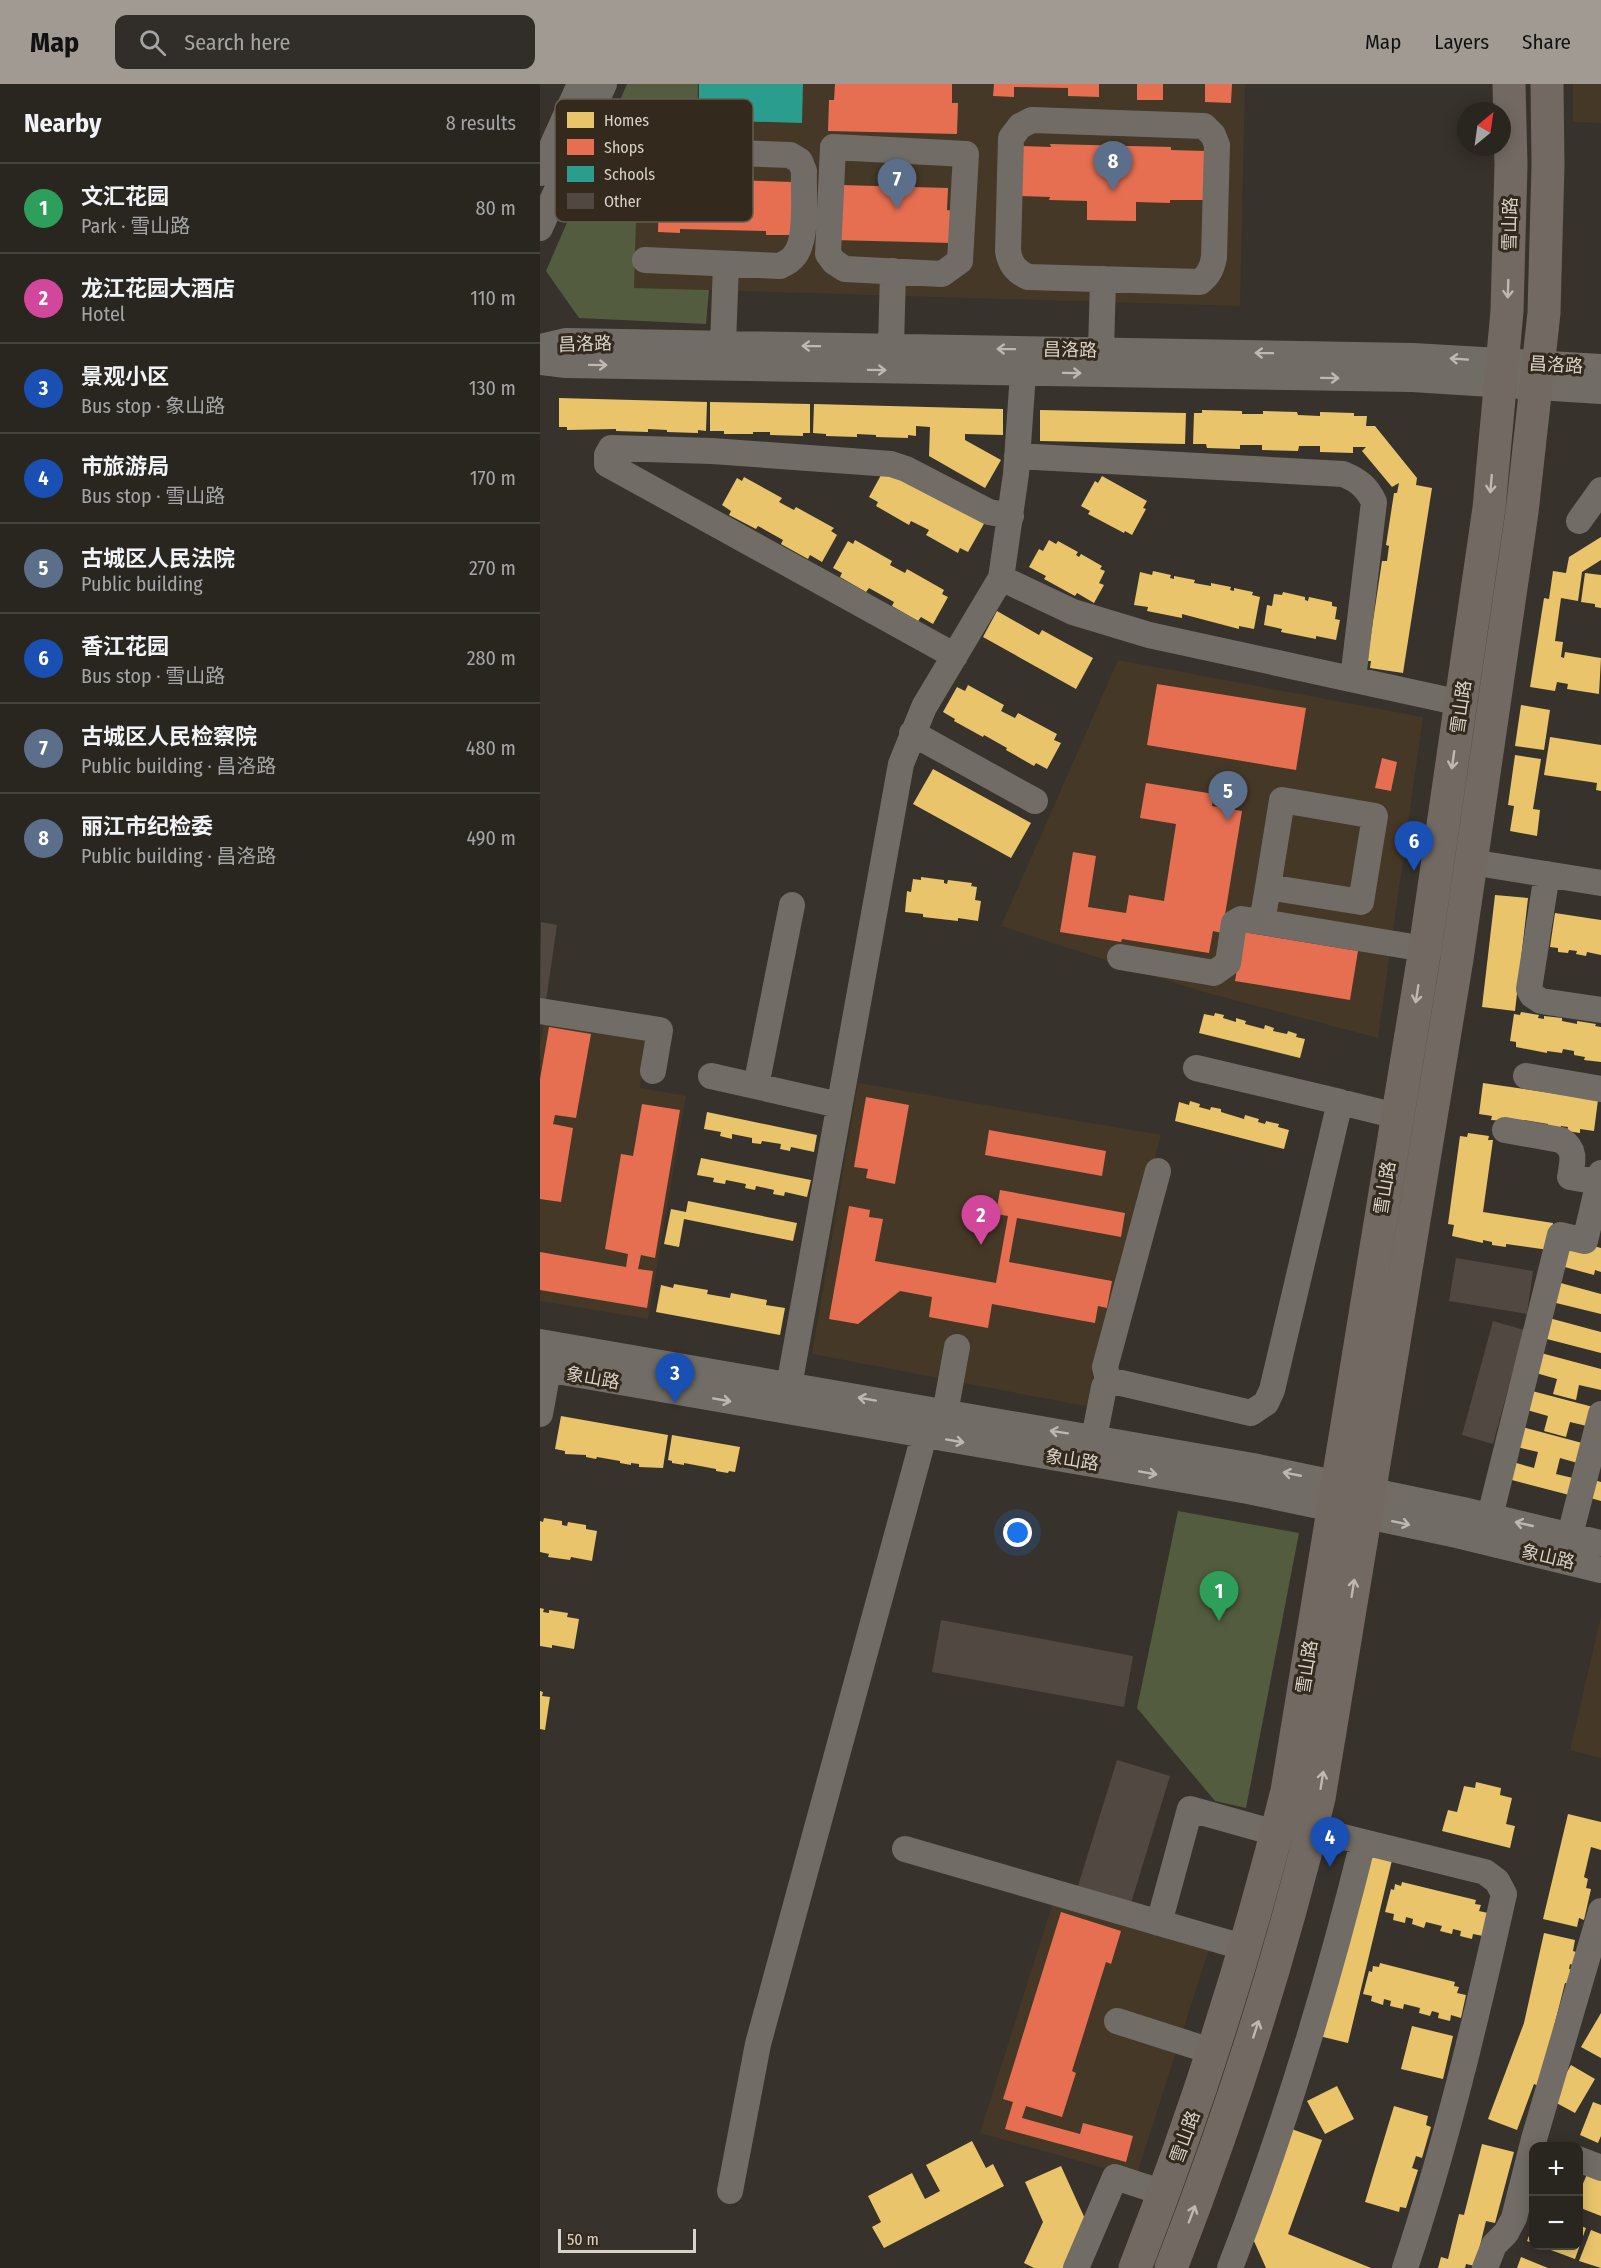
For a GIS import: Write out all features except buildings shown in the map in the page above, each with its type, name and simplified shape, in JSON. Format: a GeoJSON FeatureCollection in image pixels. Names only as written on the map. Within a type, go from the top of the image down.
{"type":"FeatureCollection","features":[{"type":"Feature","properties":{"kind":"main road","name":"雪山路"},"geometry":{"type":"LineString","coordinates":[[1136,2268],[1214,2052],[1246,1948],[1287,1791],[1425,949],[1489,508],[1502,373],[1510,238],[1509,84]]}},
{"type":"Feature","properties":{"kind":"main road","name":"雪山路"},"geometry":{"type":"LineString","coordinates":[[1171,2268],[1218,2144],[1257,2027],[1284,1937],[1319,1798],[1471,862],[1511,594],[1544,313],[1547,239],[1546,84]]}},
{"type":"Feature","properties":{"kind":"street"},"geometry":{"type":"LineString","coordinates":[[573,99],[580,84]]}},
{"type":"Feature","properties":{"kind":"street"},"geometry":{"type":"LineString","coordinates":[[597,99],[604,84]]}},
{"type":"Feature","properties":{"kind":"street"},"geometry":{"type":"LineString","coordinates":[[1032,120],[1204,126],[1213,135],[1217,144],[1215,257],[1210,272],[1200,282],[1108,279],[1028,277],[1012,265],[1008,252],[1011,138],[1015,132],[1032,120]]}},
{"type":"Feature","properties":{"kind":"street"},"geometry":{"type":"LineString","coordinates":[[540,173],[555,140]]}},
{"type":"Feature","properties":{"kind":"street"},"geometry":{"type":"LineString","coordinates":[[833,147],[966,154],[960,261],[942,274],[893,272],[845,269],[834,262],[828,254],[833,147]]}},
{"type":"Feature","properties":{"kind":"street"},"geometry":{"type":"LineString","coordinates":[[645,260],[780,266],[792,259],[802,242],[804,171],[800,161],[790,155],[753,154]]}},
{"type":"Feature","properties":{"kind":"street"},"geometry":{"type":"LineString","coordinates":[[540,228],[555,194]]}},
{"type":"Feature","properties":{"kind":"street"},"geometry":{"type":"LineString","coordinates":[[723,344],[726,264]]}},
{"type":"Feature","properties":{"kind":"street"},"geometry":{"type":"LineString","coordinates":[[891,347],[893,272]]}},
{"type":"Feature","properties":{"kind":"street"},"geometry":{"type":"LineString","coordinates":[[1107,351],[1108,279]]}},
{"type":"Feature","properties":{"kind":"street","name":"昌洛路"},"geometry":{"type":"LineString","coordinates":[[540,346],[566,341],[1413,356],[1502,373]]}},
{"type":"Feature","properties":{"kind":"street","name":"昌洛路"},"geometry":{"type":"LineString","coordinates":[[540,362],[566,365],[1412,379],[1502,373],[1537,375],[1601,390]]}},
{"type":"Feature","properties":{"kind":"street","name":"昌洛路"},"geometry":{"type":"LineString","coordinates":[[1537,375],[1601,367]]}},
{"type":"Feature","properties":{"kind":"street"},"geometry":{"type":"LineString","coordinates":[[789,1386],[901,764],[912,733],[936,685],[1001,578],[1011,516],[1023,373]]}},
{"type":"Feature","properties":{"kind":"street"},"geometry":{"type":"LineString","coordinates":[[955,656],[607,464],[607,455],[610,448],[712,451],[891,464],[906,469],[989,512],[1011,516]]}},
{"type":"Feature","properties":{"kind":"street"},"geometry":{"type":"LineString","coordinates":[[1017,456],[1343,474],[1352,477],[1366,489],[1374,502],[1353,679]]}},
{"type":"Feature","properties":{"kind":"street"},"geometry":{"type":"LineString","coordinates":[[1579,521],[1601,490]]}},
{"type":"Feature","properties":{"kind":"street"},"geometry":{"type":"LineString","coordinates":[[1001,578],[1046,600],[1110,625],[1461,703]]}},
{"type":"Feature","properties":{"kind":"street"},"geometry":{"type":"LineString","coordinates":[[912,733],[1035,801]]}},
{"type":"Feature","properties":{"kind":"street"},"geometry":{"type":"LineString","coordinates":[[1263,922],[1268,887],[1282,800],[1375,816],[1361,902],[1268,887]]}},
{"type":"Feature","properties":{"kind":"street"},"geometry":{"type":"LineString","coordinates":[[1471,862],[1601,883]]}},
{"type":"Feature","properties":{"kind":"street"},"geometry":{"type":"LineString","coordinates":[[1547,874],[1529,989],[1532,995],[1541,1001],[1601,1010]]}},
{"type":"Feature","properties":{"kind":"street"},"geometry":{"type":"LineString","coordinates":[[756,1086],[792,905]]}},
{"type":"Feature","properties":{"kind":"street"},"geometry":{"type":"LineString","coordinates":[[1120,957],[1214,973],[1228,963],[1234,923],[1241,919],[1425,949]]}},
{"type":"Feature","properties":{"kind":"street"},"geometry":{"type":"LineString","coordinates":[[540,1011],[660,1030],[653,1071]]}},
{"type":"Feature","properties":{"kind":"street"},"geometry":{"type":"LineString","coordinates":[[1196,1068],[1397,1116]]}},
{"type":"Feature","properties":{"kind":"street"},"geometry":{"type":"LineString","coordinates":[[711,1076],[839,1105]]}},
{"type":"Feature","properties":{"kind":"street"},"geometry":{"type":"LineString","coordinates":[[1526,1076],[1601,1089]]}},
{"type":"Feature","properties":{"kind":"street"},"geometry":{"type":"LineString","coordinates":[[1108,1380],[1251,1413],[1266,1403],[1272,1390],[1340,1102]]}},
{"type":"Feature","properties":{"kind":"street"},"geometry":{"type":"LineString","coordinates":[[1490,1516],[1560,1235],[1585,1241],[1600,1178],[1570,1177],[1573,1154],[1567,1143],[1505,1130]]}},
{"type":"Feature","properties":{"kind":"street"},"geometry":{"type":"LineString","coordinates":[[1094,1438],[1104,1387],[1108,1380],[1105,1367],[1158,1171]]}},
{"type":"Feature","properties":{"kind":"street","name":"象山路"},"geometry":{"type":"LineString","coordinates":[[540,1342],[1094,1438],[1335,1496],[1367,1502],[1490,1516],[1601,1543]]}},
{"type":"Feature","properties":{"kind":"street"},"geometry":{"type":"LineString","coordinates":[[945,1413],[957,1347]]}},
{"type":"Feature","properties":{"kind":"street"},"geometry":{"type":"LineString","coordinates":[[540,1414],[544,1369]]}},
{"type":"Feature","properties":{"kind":"street","name":"象山路"},"geometry":{"type":"LineString","coordinates":[[544,1369],[1132,1470],[1335,1496]]}},
{"type":"Feature","properties":{"kind":"street"},"geometry":{"type":"LineString","coordinates":[[1570,1535],[1601,1414]]}},
{"type":"Feature","properties":{"kind":"street"},"geometry":{"type":"LineString","coordinates":[[730,2191],[758,2044],[924,1436]]}},
{"type":"Feature","properties":{"kind":"street","name":"象山路"},"geometry":{"type":"LineString","coordinates":[[1367,1502],[1601,1570]]}},
{"type":"Feature","properties":{"kind":"street"},"geometry":{"type":"LineString","coordinates":[[1158,1923],[1190,1809],[1276,1833]]}},
{"type":"Feature","properties":{"kind":"street"},"geometry":{"type":"LineString","coordinates":[[1311,1829],[1485,1872],[1497,1881],[1504,1894],[1460,2082],[1406,2268]]}},
{"type":"Feature","properties":{"kind":"street"},"geometry":{"type":"LineString","coordinates":[[1230,2268],[1299,2075],[1339,1938],[1363,1842]]}},
{"type":"Feature","properties":{"kind":"street"},"geometry":{"type":"LineString","coordinates":[[905,1849],[1246,1948]]}},
{"type":"Feature","properties":{"kind":"street"},"geometry":{"type":"LineString","coordinates":[[1542,2142],[1601,1911]]}},
{"type":"Feature","properties":{"kind":"street"},"geometry":{"type":"LineString","coordinates":[[1117,2021],[1214,2052]]}},
{"type":"Feature","properties":{"kind":"street"},"geometry":{"type":"LineString","coordinates":[[1583,2161],[1601,2168]]}},
{"type":"Feature","properties":{"kind":"street"},"geometry":{"type":"LineString","coordinates":[[1076,2268],[1115,2176],[1164,2193]]}},
{"type":"Feature","properties":{"kind":"street"},"geometry":{"type":"LineString","coordinates":[[1485,2268],[1494,2246],[1506,2234],[1514,2218],[1529,2178]]}},
{"type":"Feature","properties":{"kind":"shaded area"},"geometry":{"type":"Polygon","coordinates":[[[698,84],[1245,84],[1240,306],[634,288],[636,222],[753,222],[753,99],[698,99],[698,84]]]}},
{"type":"Feature","properties":{"kind":"shaded area"},"geometry":{"type":"Polygon","coordinates":[[[1573,84],[1601,84],[1601,123],[1573,122],[1573,84]]]}},
{"type":"Feature","properties":{"kind":"shaded area"},"geometry":{"type":"Polygon","coordinates":[[[1118,660],[1423,717],[1378,1038],[1200,991],[1001,926],[1118,660]]]}},
{"type":"Feature","properties":{"kind":"shaded area"},"geometry":{"type":"Polygon","coordinates":[[[545,1017],[649,1035],[640,1088],[686,1096],[648,1319],[540,1301],[540,1045],[545,1017]]]}},
{"type":"Feature","properties":{"kind":"shaded area"},"geometry":{"type":"Polygon","coordinates":[[[858,1083],[1161,1135],[1090,1407],[812,1354],[858,1083]]]}},
{"type":"Feature","properties":{"kind":"shaded area"},"geometry":{"type":"Polygon","coordinates":[[[1601,1616],[1601,1758],[1570,1750],[1601,1616]]]}},
{"type":"Feature","properties":{"kind":"shaded area"},"geometry":{"type":"Polygon","coordinates":[[[1053,1902],[1209,1949],[1136,2177],[980,2133],[1053,1902]]]}},
{"type":"Feature","properties":{"kind":"green space"},"geometry":{"type":"Polygon","coordinates":[[[627,84],[698,84],[698,99],[621,99],[627,84]]]}},
{"type":"Feature","properties":{"kind":"green space"},"geometry":{"type":"Polygon","coordinates":[[[567,222],[636,222],[634,288],[709,290],[706,324],[579,318],[546,271],[567,222]]]}},
{"type":"Feature","properties":{"kind":"green space"},"geometry":{"type":"Polygon","coordinates":[[[1178,1511],[1299,1533],[1246,1808],[1215,1801],[1137,1708],[1178,1511]]]}},
{"type":"Feature","properties":{"kind":"place","name":"丽江市纪检委"},"geometry":{"type":"Point","coordinates":[1113,191]}},
{"type":"Feature","properties":{"kind":"place","name":"古城区人民检察院"},"geometry":{"type":"Point","coordinates":[897,209]}},
{"type":"Feature","properties":{"kind":"place","name":"古城区人民法院"},"geometry":{"type":"Point","coordinates":[1228,821]}},
{"type":"Feature","properties":{"kind":"place","name":"香江花园"},"geometry":{"type":"Point","coordinates":[1414,871]}},
{"type":"Feature","properties":{"kind":"place","name":"龙江花园大酒店"},"geometry":{"type":"Point","coordinates":[981,1245]}},
{"type":"Feature","properties":{"kind":"place","name":"景观小区"},"geometry":{"type":"Point","coordinates":[675,1403]}},
{"type":"Feature","properties":{"kind":"place","name":"文汇花园"},"geometry":{"type":"Point","coordinates":[1219,1621]}},
{"type":"Feature","properties":{"kind":"place","name":"市旅游局"},"geometry":{"type":"Point","coordinates":[1330,1867]}}]}
